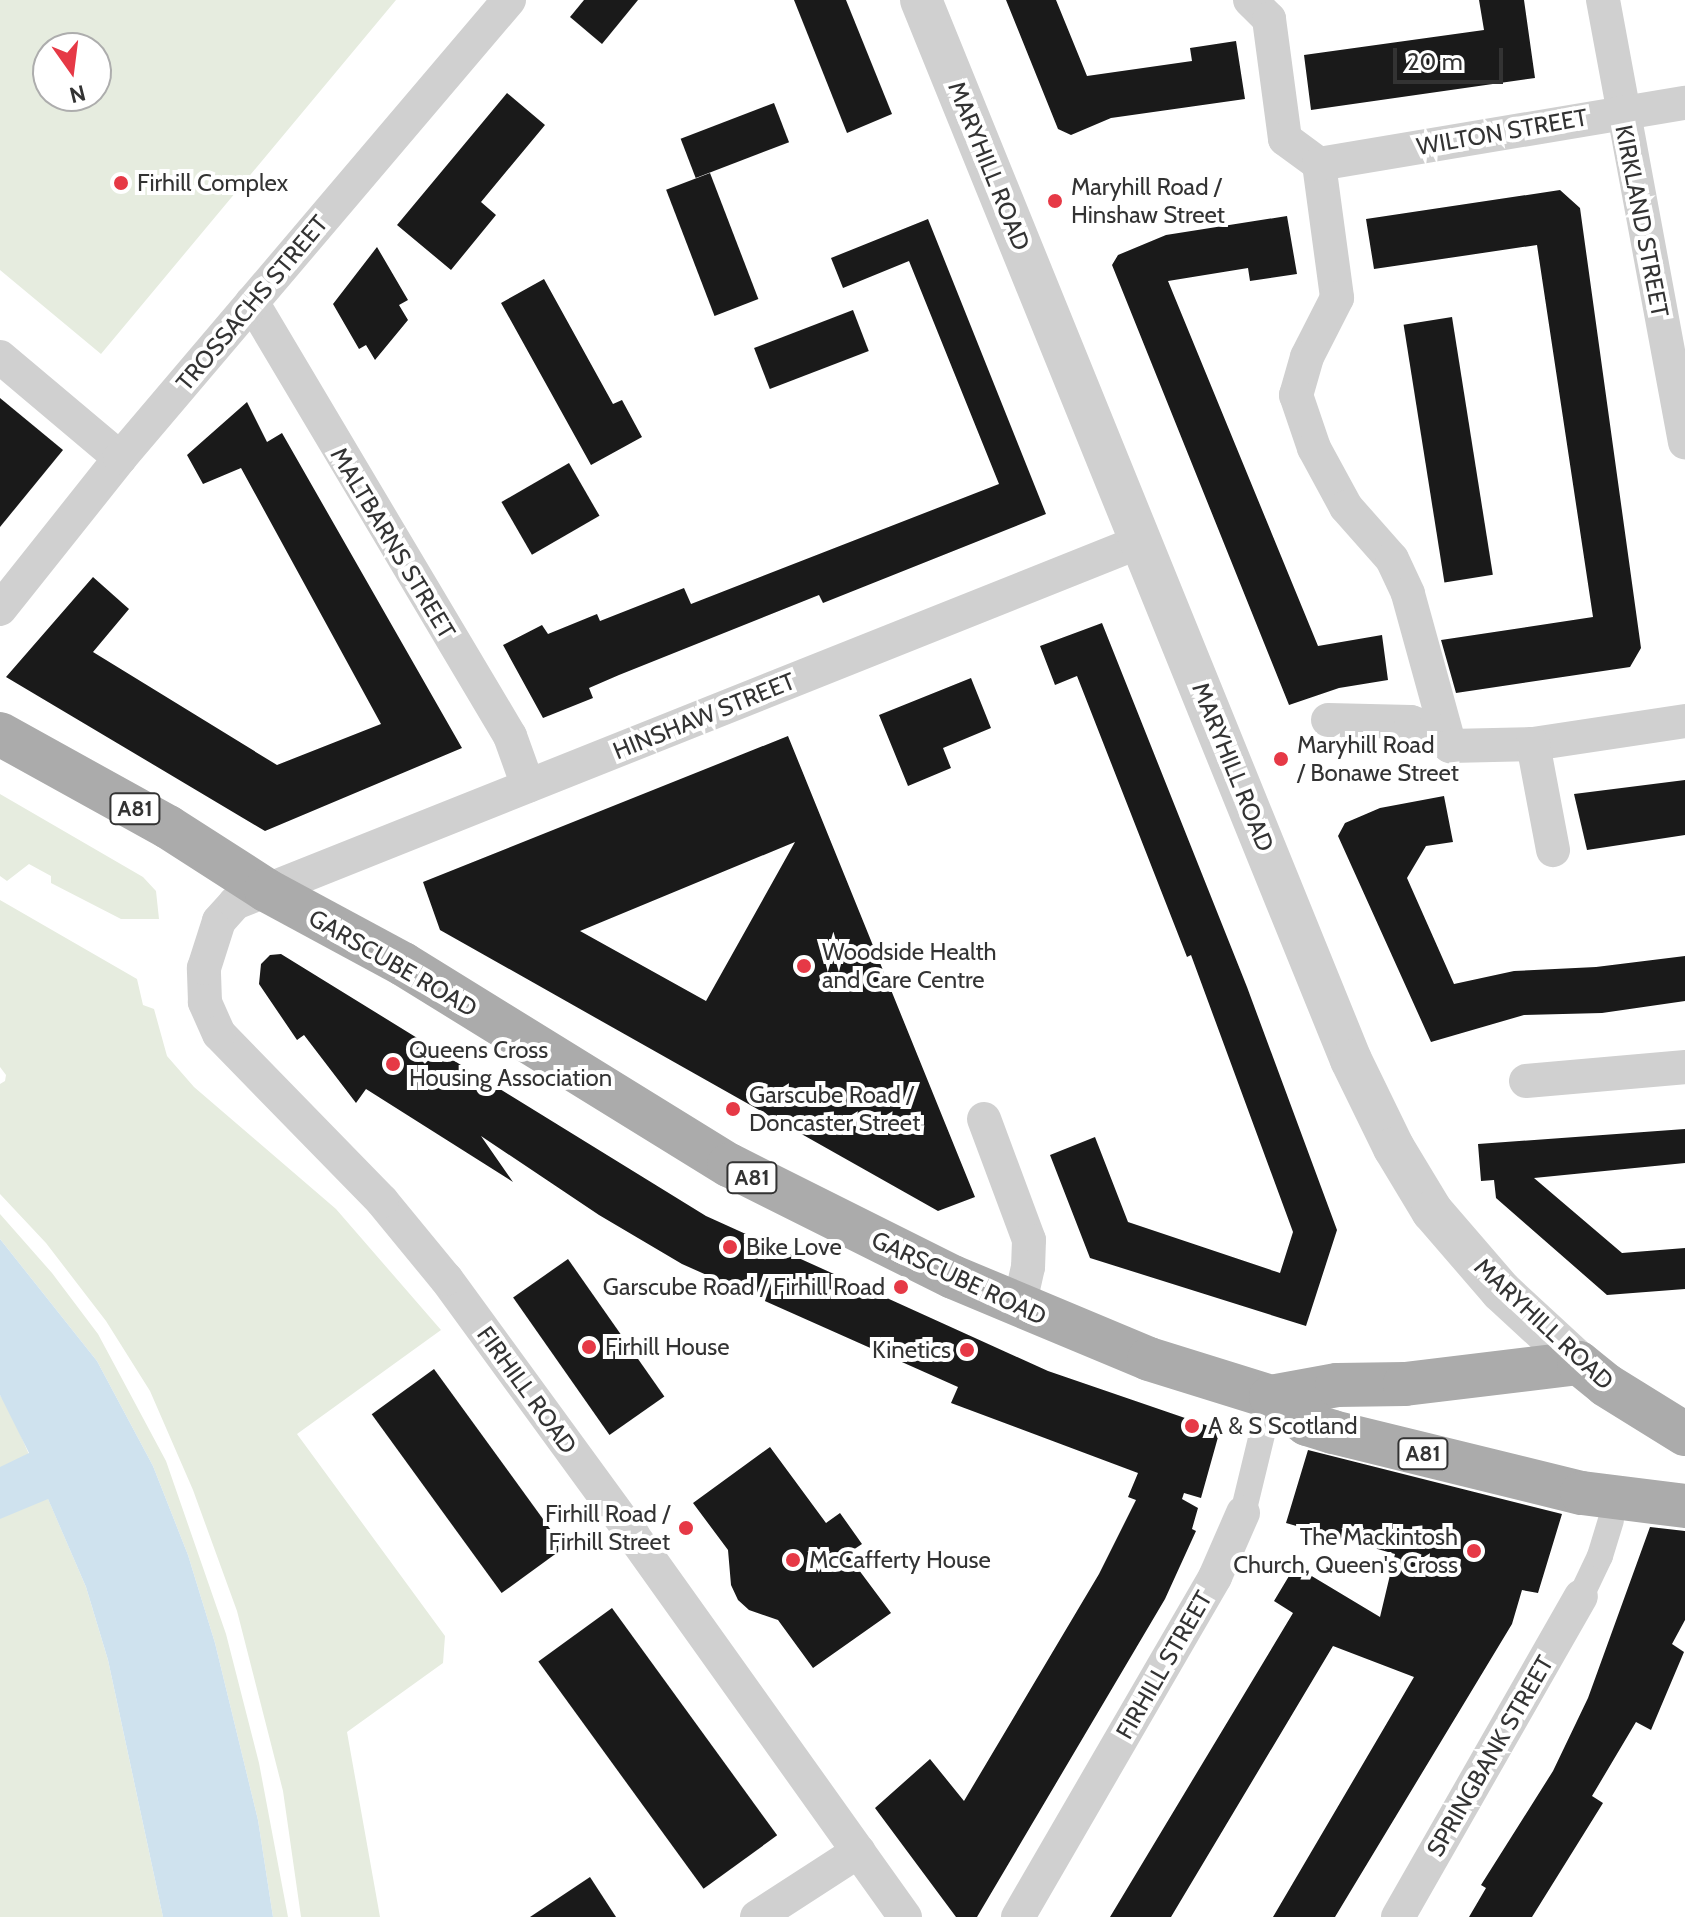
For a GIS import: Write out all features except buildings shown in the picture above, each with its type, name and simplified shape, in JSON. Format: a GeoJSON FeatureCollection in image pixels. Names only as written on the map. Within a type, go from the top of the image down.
{"type":"FeatureCollection","features":[{"type":"Feature","properties":{"kind":"main road","name":"GARSCUBE ROAD"},"geometry":{"type":"LineString","coordinates":[[0,734],[168,827],[266,890],[403,964],[729,1165],[811,1209],[1019,1307],[1149,1359],[1271,1397],[1307,1424],[1596,1507]]}},
{"type":"Feature","properties":{"kind":"main road","name":"GARSCUBE ROAD"},"geometry":{"type":"LineString","coordinates":[[1271,1397],[1337,1385],[1405,1384],[1579,1363]]}},
{"type":"Feature","properties":{"kind":"main road","name":"MARYHILL ROAD"},"geometry":{"type":"LineString","coordinates":[[1579,1363],[1606,1385],[1685,1434]]}},
{"type":"Feature","properties":{"kind":"main road","name":"A81"},"geometry":{"type":"LineString","coordinates":[[1596,1507],[1685,1506]]}},
{"type":"Feature","properties":{"kind":"street","name":"TROSSACHS STREET"},"geometry":{"type":"LineString","coordinates":[[0,609],[120,458],[509,0]]}},
{"type":"Feature","properties":{"kind":"street","name":"MARYHILL ROAD"},"geometry":{"type":"LineString","coordinates":[[921,0],[1346,1048],[1394,1148],[1432,1211],[1477,1263],[1579,1363]]}},
{"type":"Feature","properties":{"kind":"street"},"geometry":{"type":"LineString","coordinates":[[1250,0],[1269,19],[1285,139],[1319,164],[1337,298],[1307,357],[1296,395],[1314,448],[1346,507],[1392,559],[1398,571],[1408,594],[1450,746]]}},
{"type":"Feature","properties":{"kind":"street","name":"KIRKLAND STREET"},"geometry":{"type":"LineString","coordinates":[[1603,0],[1621,112],[1685,442]]}},
{"type":"Feature","properties":{"kind":"street","name":"WILTON STREET"},"geometry":{"type":"LineString","coordinates":[[1319,164],[1685,103]]}},
{"type":"Feature","properties":{"kind":"street","name":"MALTBARNS STREET"},"geometry":{"type":"LineString","coordinates":[[252,302],[510,736],[528,786]]}},
{"type":"Feature","properties":{"kind":"street"},"geometry":{"type":"LineString","coordinates":[[0,357],[120,458]]}},
{"type":"Feature","properties":{"kind":"street","name":"HINSHAW STREET"},"geometry":{"type":"LineString","coordinates":[[266,890],[1142,541]]}},
{"type":"Feature","properties":{"kind":"street"},"geometry":{"type":"LineString","coordinates":[[1328,720],[1411,722],[1433,730],[1450,746],[1533,744],[1685,721]]}},
{"type":"Feature","properties":{"kind":"street"},"geometry":{"type":"LineString","coordinates":[[1533,744],[1553,850]]}},
{"type":"Feature","properties":{"kind":"street","name":"FIRHILL ROAD"},"geometry":{"type":"LineString","coordinates":[[266,890],[235,903],[222,914],[207,953],[205,1002],[219,1034],[382,1201],[425,1252],[652,1560],[905,1917]]}},
{"type":"Feature","properties":{"kind":"street"},"geometry":{"type":"LineString","coordinates":[[1526,1081],[1685,1067]]}},
{"type":"Feature","properties":{"kind":"street"},"geometry":{"type":"LineString","coordinates":[[984,1119],[1029,1240],[1028,1267],[1019,1307]]}},
{"type":"Feature","properties":{"kind":"street","name":"FIRHILL STREET"},"geometry":{"type":"LineString","coordinates":[[1018,1917],[1215,1577],[1243,1513],[1271,1397]]}},
{"type":"Feature","properties":{"kind":"street"},"geometry":{"type":"LineString","coordinates":[[1581,1596],[1600,1556],[1596,1507]]}},
{"type":"Feature","properties":{"kind":"street","name":"SPRINGBANK STREET"},"geometry":{"type":"LineString","coordinates":[[1398,1917],[1581,1596]]}},
{"type":"Feature","properties":{"kind":"street"},"geometry":{"type":"LineString","coordinates":[[757,1917],[859,1851]]}},
{"type":"Feature","properties":{"kind":"shaded area","name":"Firhill Complex"},"geometry":{"type":"Polygon","coordinates":[[[0,0],[396,0],[101,354],[0,270],[0,0]]]}},
{"type":"Feature","properties":{"kind":"shaded area"},"geometry":{"type":"Polygon","coordinates":[[[0,794],[143,877],[156,891],[159,919],[121,919],[51,883],[51,876],[29,864],[7,881],[0,876],[0,794]]]}},
{"type":"Feature","properties":{"kind":"shaded area"},"geometry":{"type":"Polygon","coordinates":[[[0,900],[137,979],[143,1005],[154,1009],[167,1056],[194,1087],[336,1209],[441,1330],[297,1434],[445,1636],[443,1663],[347,1732],[380,1917],[301,1917],[283,1791],[237,1611],[193,1490],[150,1391],[106,1321],[46,1243],[0,1194],[0,1084],[5,1081],[6,1075],[0,1067],[0,900]]]}},
{"type":"Feature","properties":{"kind":"shaded area"},"geometry":{"type":"Polygon","coordinates":[[[0,1214],[52,1273],[98,1334],[166,1461],[226,1634],[259,1763],[288,1917],[273,1917],[258,1820],[215,1643],[188,1555],[153,1466],[97,1361],[0,1239],[0,1214]]]}},
{"type":"Feature","properties":{"kind":"shaded area"},"geometry":{"type":"Polygon","coordinates":[[[0,1395],[9,1408],[86,1587],[108,1660],[163,1917],[0,1917],[0,1395]]]}},
{"type":"Feature","properties":{"kind":"water"},"geometry":{"type":"Polygon","coordinates":[[[0,1239],[97,1361],[153,1466],[188,1555],[215,1643],[258,1820],[273,1917],[163,1917],[108,1660],[86,1587],[48,1499],[0,1519],[0,1467],[29,1453],[0,1395],[0,1239]]]}},
{"type":"Feature","properties":{"kind":"place","name":"Firhill Complex"},"geometry":{"type":"Point","coordinates":[121,183]}},
{"type":"Feature","properties":{"kind":"place","name":"Maryhill Road / Hinshaw Street"},"geometry":{"type":"Point","coordinates":[1055,201]}},
{"type":"Feature","properties":{"kind":"place","name":"Maryhill Road / Bonawe Street"},"geometry":{"type":"Point","coordinates":[1281,759]}},
{"type":"Feature","properties":{"kind":"place","name":"Woodside Health and Care Centre"},"geometry":{"type":"Point","coordinates":[804,966]}},
{"type":"Feature","properties":{"kind":"place","name":"Queens Cross Housing Association"},"geometry":{"type":"Point","coordinates":[393,1064]}},
{"type":"Feature","properties":{"kind":"place","name":"Garscube Road / Doncaster Street"},"geometry":{"type":"Point","coordinates":[733,1109]}},
{"type":"Feature","properties":{"kind":"place","name":"Bike Love"},"geometry":{"type":"Point","coordinates":[730,1247]}},
{"type":"Feature","properties":{"kind":"place","name":"Garscube Road / Firhill Road"},"geometry":{"type":"Point","coordinates":[901,1287]}},
{"type":"Feature","properties":{"kind":"place","name":"Firhill House"},"geometry":{"type":"Point","coordinates":[589,1347]}},
{"type":"Feature","properties":{"kind":"place","name":"Kinetics"},"geometry":{"type":"Point","coordinates":[967,1350]}},
{"type":"Feature","properties":{"kind":"place","name":"A & S Scotland"},"geometry":{"type":"Point","coordinates":[1192,1426]}},
{"type":"Feature","properties":{"kind":"place","name":"Firhill Road / Firhill Street"},"geometry":{"type":"Point","coordinates":[686,1528]}},
{"type":"Feature","properties":{"kind":"place","name":"The Mackintosh Church, Queen's Cross"},"geometry":{"type":"Point","coordinates":[1474,1551]}},
{"type":"Feature","properties":{"kind":"place","name":"McCafferty House"},"geometry":{"type":"Point","coordinates":[793,1560]}}]}
